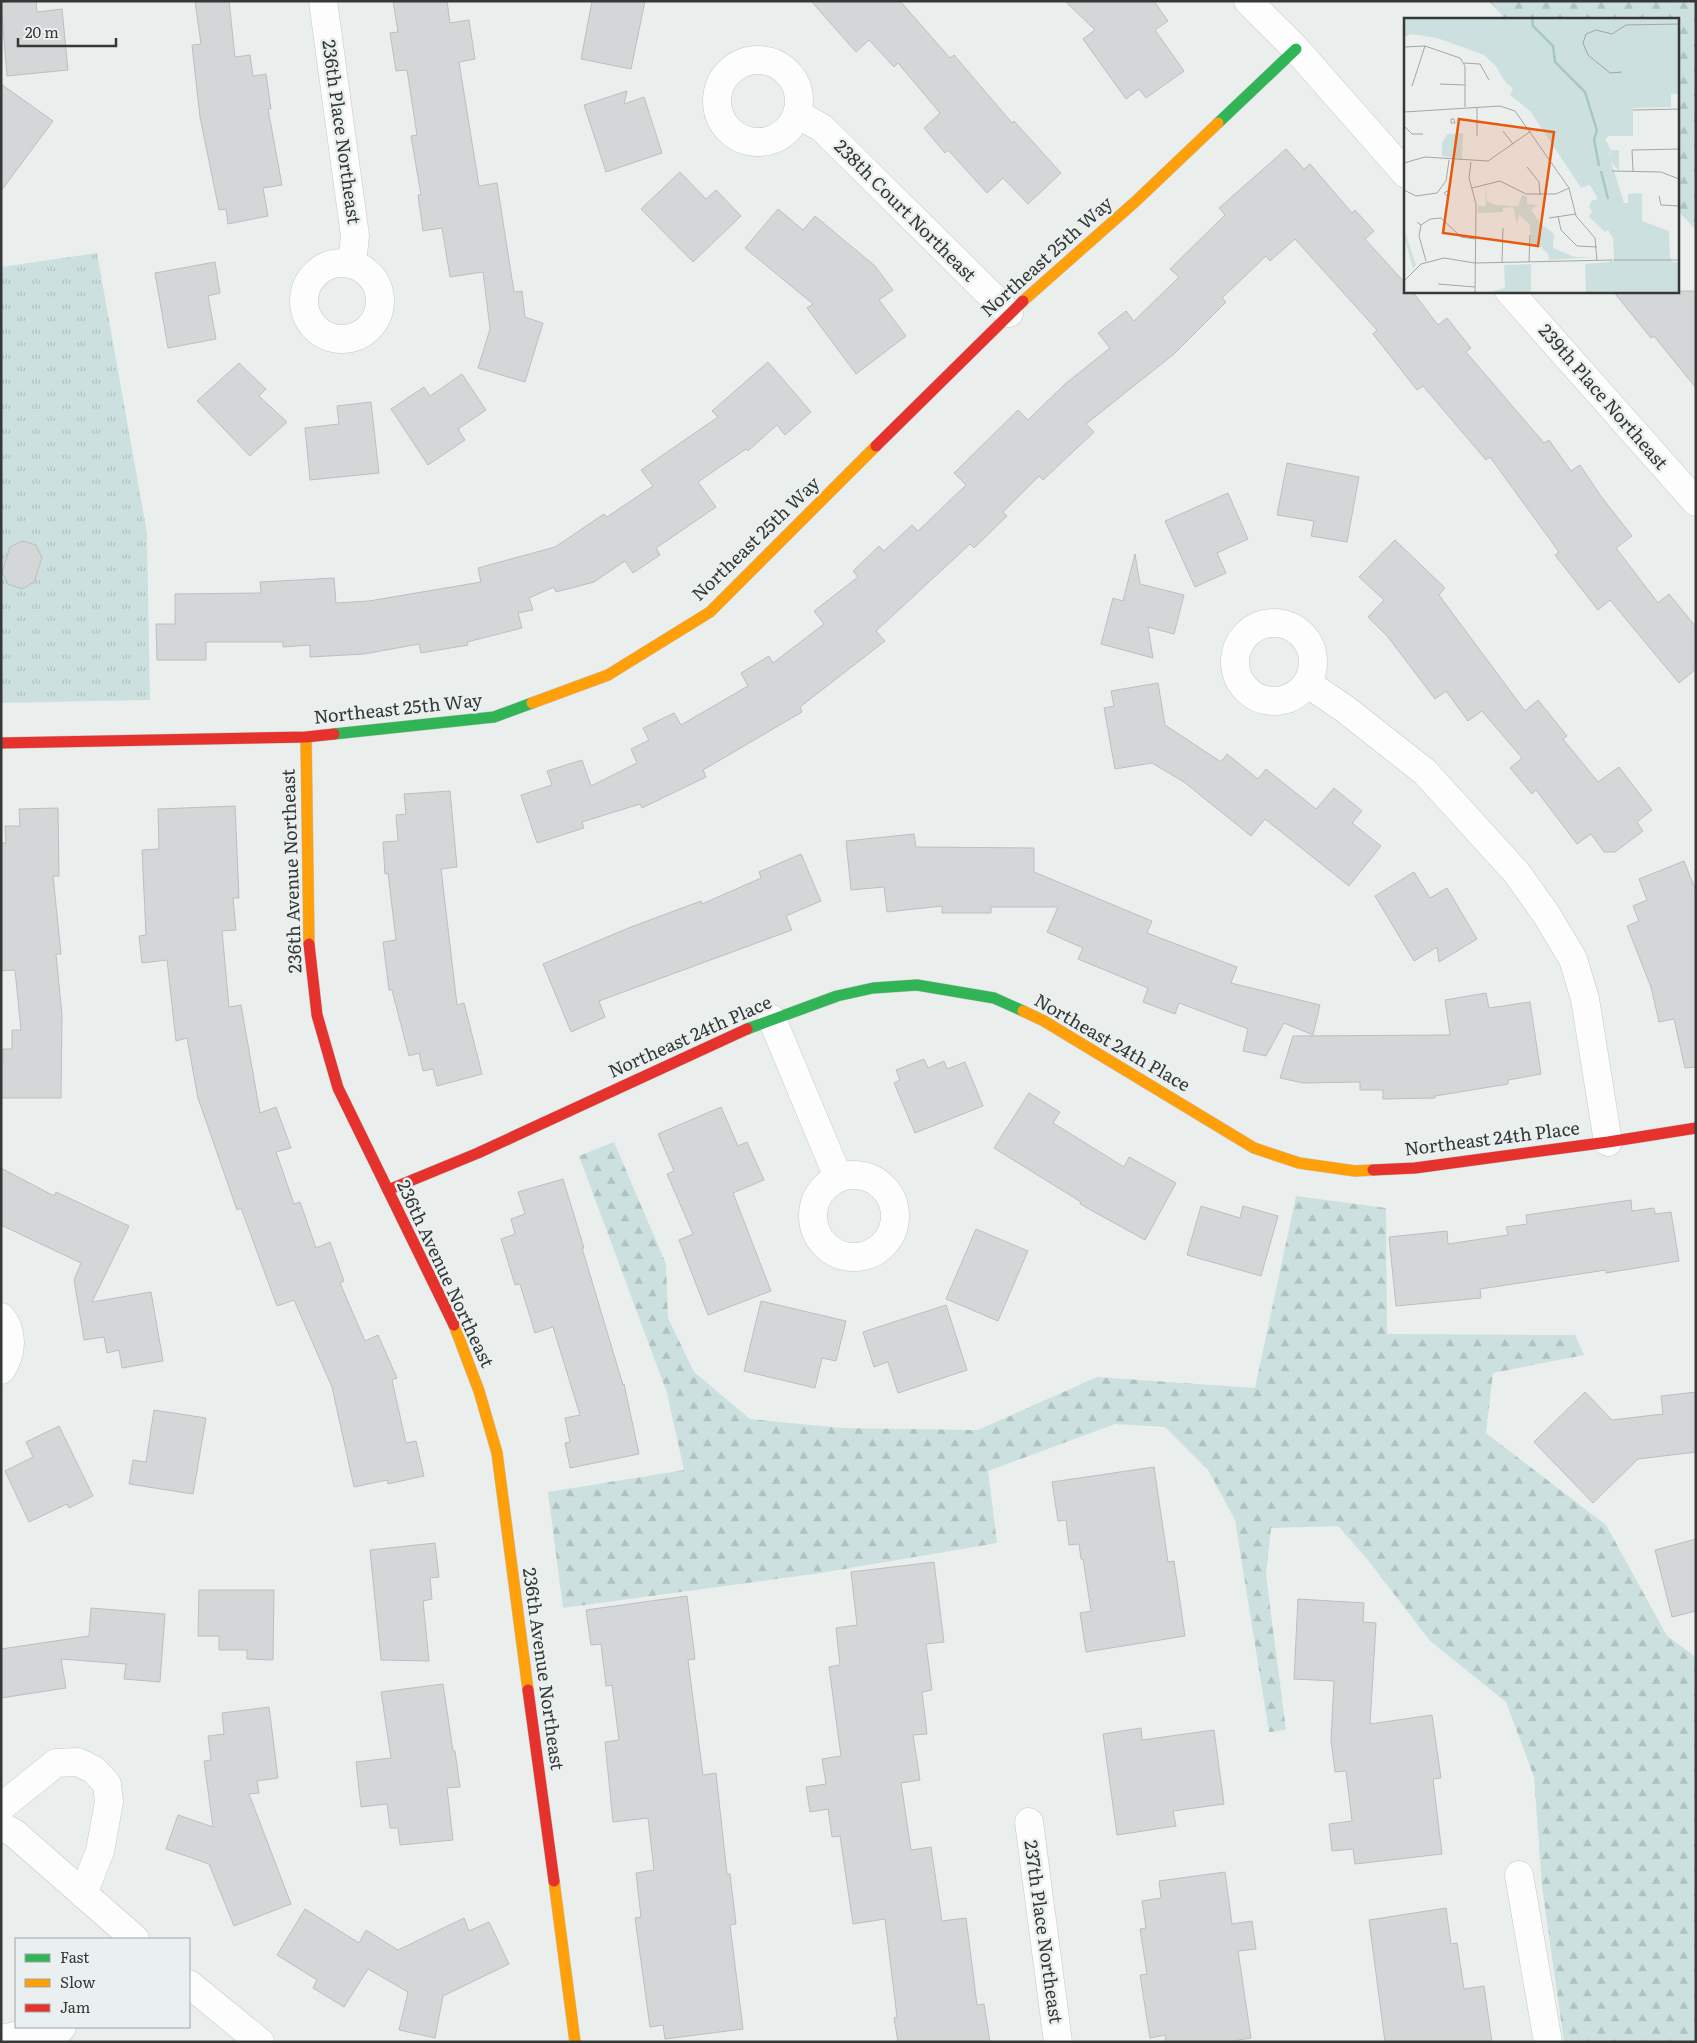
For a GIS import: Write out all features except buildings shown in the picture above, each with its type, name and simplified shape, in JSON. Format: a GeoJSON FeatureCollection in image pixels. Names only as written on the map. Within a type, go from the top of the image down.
{"type":"FeatureCollection","features":[{"type":"Feature","properties":{"kind":"street","name":"236th Place Northeast"},"geometry":{"type":"LineString","coordinates":[[323,1],[355,236],[352,263]]}},
{"type":"Feature","properties":{"kind":"street"},"geometry":{"type":"LineString","coordinates":[[1248,1],[1296,50],[1404,172]]}},
{"type":"Feature","properties":{"kind":"street","name":"Northeast 25th Way"},"geometry":{"type":"LineString","coordinates":[[1,744],[306,737],[494,716],[608,675],[710,612],[1009,313],[1136,201],[1296,50]]}},
{"type":"Feature","properties":{"kind":"street","name":"238th Court Northeast"},"geometry":{"type":"LineString","coordinates":[[797,114],[822,128],[1009,313]]}},
{"type":"Feature","properties":{"kind":"street","name":"239th Place Northeast"},"geometry":{"type":"LineString","coordinates":[[1511,292],[1696,502]]}},
{"type":"Feature","properties":{"kind":"street"},"geometry":{"type":"LineString","coordinates":[[1307,683],[1345,709],[1425,772],[1516,872],[1546,914],[1573,959],[1585,999],[1608,1142]]}},
{"type":"Feature","properties":{"kind":"street","name":"236th Avenue Northeast"},"geometry":{"type":"LineString","coordinates":[[306,737],[308,932],[317,1015],[338,1088],[458,1333],[479,1391],[497,1453],[575,2042]]}},
{"type":"Feature","properties":{"kind":"street","name":"Northeast 24th Place"},"geometry":{"type":"LineString","coordinates":[[388,1190],[478,1152],[734,1034],[772,1019],[837,996],[873,988],[917,985],[994,998],[1044,1020],[1254,1148],[1299,1163],[1355,1171],[1415,1168],[1696,1128]]}},
{"type":"Feature","properties":{"kind":"street"},"geometry":{"type":"LineString","coordinates":[[772,1019],[838,1177]]}},
{"type":"Feature","properties":{"kind":"street"},"geometry":{"type":"LineString","coordinates":[[1,1317],[9,1333],[10,1348],[6,1362],[1,1370]]}},
{"type":"Feature","properties":{"kind":"street"},"geometry":{"type":"LineString","coordinates":[[1,1807],[56,1764],[78,1762],[94,1770],[107,1784],[109,1802],[100,1852],[83,1894]]}},
{"type":"Feature","properties":{"kind":"street","name":"237th Place Northeast"},"geometry":{"type":"LineString","coordinates":[[1029,1822],[1058,2042]]}},
{"type":"Feature","properties":{"kind":"street"},"geometry":{"type":"LineString","coordinates":[[1,1826],[14,1833],[134,1938]]}},
{"type":"Feature","properties":{"kind":"street"},"geometry":{"type":"LineString","coordinates":[[1519,1875],[1548,2042]]}},
{"type":"Feature","properties":{"kind":"street"},"geometry":{"type":"LineString","coordinates":[[190,1985],[260,2042]]}},
{"type":"Feature","properties":{"kind":"street"},"geometry":{"type":"LineString","coordinates":[[48,2042],[61,2028]]}},
{"type":"Feature","properties":{"kind":"street"},"geometry":{"type":"LineString","coordinates":[[1,2039],[20,2035],[40,2042]]}},
{"type":"Feature","properties":{"kind":"green space"},"geometry":{"type":"Polygon","coordinates":[[[1489,1],[1696,1],[1696,230],[1680,213],[1680,18],[1504,18],[1489,1]]]}},
{"type":"Feature","properties":{"kind":"green space"},"geometry":{"type":"Polygon","coordinates":[[[97,253],[147,533],[150,700],[1,703],[1,267],[97,253]]]}},
{"type":"Feature","properties":{"kind":"green space"},"geometry":{"type":"Polygon","coordinates":[[[614,1142],[666,1264],[668,1318],[694,1372],[750,1419],[842,1428],[978,1430],[1097,1377],[1255,1388],[1296,1196],[1386,1208],[1387,1334],[1575,1335],[1584,1355],[1493,1373],[1486,1433],[1606,1525],[1667,1636],[1696,1657],[1696,2042],[1564,2042],[1542,1886],[1534,1777],[1506,1702],[1430,1641],[1368,1560],[1338,1526],[1271,1528],[1266,1575],[1286,1730],[1269,1732],[1235,1520],[1208,1470],[1165,1427],[1115,1424],[988,1471],[997,1543],[821,1573],[563,1608],[548,1492],[684,1470],[667,1393],[579,1156],[614,1142]]]}},
{"type":"Feature","properties":{"kind":"traffic: fast"},"geometry":{"type":"LineString","coordinates":[[1218,123],[1296,49]]}},
{"type":"Feature","properties":{"kind":"traffic: fast"},"geometry":{"type":"LineString","coordinates":[[334,734],[494,717],[532,703]]}},
{"type":"Feature","properties":{"kind":"traffic: fast"},"geometry":{"type":"LineString","coordinates":[[747,1029],[837,996],[873,988],[917,985],[994,998],[1023,1011]]}},
{"type":"Feature","properties":{"kind":"traffic: slow"},"geometry":{"type":"LineString","coordinates":[[1023,301],[1136,201],[1218,123]]}},
{"type":"Feature","properties":{"kind":"traffic: slow"},"geometry":{"type":"LineString","coordinates":[[532,703],[608,675],[710,612],[876,446]]}},
{"type":"Feature","properties":{"kind":"traffic: slow"},"geometry":{"type":"LineString","coordinates":[[306,737],[309,944]]}},
{"type":"Feature","properties":{"kind":"traffic: slow"},"geometry":{"type":"LineString","coordinates":[[1023,1011],[1044,1021],[1254,1148],[1299,1163],[1355,1171],[1373,1170]]}},
{"type":"Feature","properties":{"kind":"traffic: slow"},"geometry":{"type":"LineString","coordinates":[[454,1325],[479,1391],[497,1453],[528,1690]]}},
{"type":"Feature","properties":{"kind":"traffic: slow"},"geometry":{"type":"LineString","coordinates":[[554,1881],[575,2042]]}},
{"type":"Feature","properties":{"kind":"traffic: jam"},"geometry":{"type":"LineString","coordinates":[[876,446],[1023,301]]}},
{"type":"Feature","properties":{"kind":"traffic: jam"},"geometry":{"type":"LineString","coordinates":[[1,743],[306,737],[334,734]]}},
{"type":"Feature","properties":{"kind":"traffic: jam"},"geometry":{"type":"LineString","coordinates":[[309,944],[317,1015],[338,1088],[454,1325]]}},
{"type":"Feature","properties":{"kind":"traffic: jam"},"geometry":{"type":"LineString","coordinates":[[388,1190],[478,1153],[747,1029]]}},
{"type":"Feature","properties":{"kind":"traffic: jam"},"geometry":{"type":"LineString","coordinates":[[1373,1170],[1415,1168],[1696,1128]]}},
{"type":"Feature","properties":{"kind":"traffic: jam"},"geometry":{"type":"LineString","coordinates":[[528,1690],[554,1881]]}}]}
